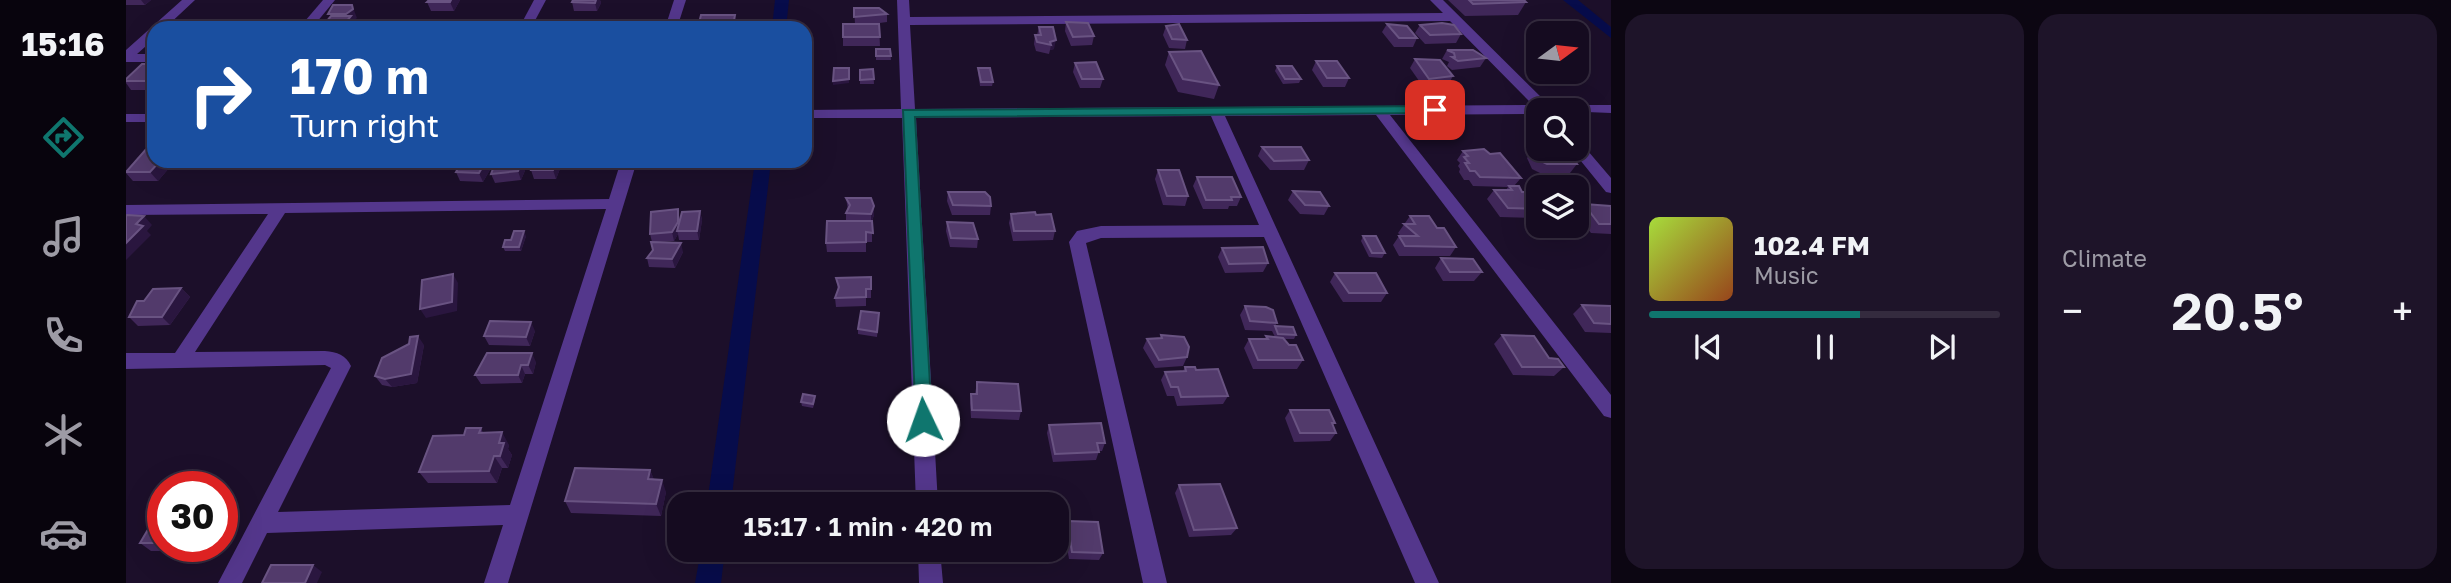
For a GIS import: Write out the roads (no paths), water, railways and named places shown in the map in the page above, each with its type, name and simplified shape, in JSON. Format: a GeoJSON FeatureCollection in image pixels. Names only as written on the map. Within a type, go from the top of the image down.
{"type":"FeatureCollection","features":[{"type":"Feature","properties":{"kind":"street"},"geometry":{"type":"LineString","coordinates":[[166,21],[189,0]]}},
{"type":"Feature","properties":{"kind":"street"},"geometry":{"type":"LineString","coordinates":[[311,21],[329,0]]}},
{"type":"Feature","properties":{"kind":"street"},"geometry":{"type":"LineString","coordinates":[[528,21],[540,0]]}},
{"type":"Feature","properties":{"kind":"street"},"geometry":{"type":"LineString","coordinates":[[673,21],[680,0]]}},
{"type":"Feature","properties":{"kind":"street"},"geometry":{"type":"LineString","coordinates":[[903,0],[926,492]]}},
{"type":"Feature","properties":{"kind":"street"},"geometry":{"type":"LineString","coordinates":[[1436,0],[1534,98]]}},
{"type":"Feature","properties":{"kind":"street"},"geometry":{"type":"LineString","coordinates":[[904,21],[1453,17]]}},
{"type":"Feature","properties":{"kind":"street"},"geometry":{"type":"LineString","coordinates":[[126,58],[147,38]]}},
{"type":"Feature","properties":{"kind":"street"},"geometry":{"type":"LineString","coordinates":[[126,58],[147,58]]}},
{"type":"Feature","properties":{"kind":"street"},"geometry":{"type":"LineString","coordinates":[[1589,109],[1611,109]]}},
{"type":"Feature","properties":{"kind":"street"},"geometry":{"type":"LineString","coordinates":[[812,114],[1526,110]]}},
{"type":"Feature","properties":{"kind":"street"},"geometry":{"type":"LineString","coordinates":[[1380,111],[1611,410]]}},
{"type":"Feature","properties":{"kind":"street"},"geometry":{"type":"LineString","coordinates":[[1216,112],[1427,583]]}},
{"type":"Feature","properties":{"kind":"street"},"geometry":{"type":"LineString","coordinates":[[126,118],[147,118]]}},
{"type":"Feature","properties":{"kind":"street"},"geometry":{"type":"LineString","coordinates":[[1589,161],[1611,188]]}},
{"type":"Feature","properties":{"kind":"street"},"geometry":{"type":"LineString","coordinates":[[496,583],[627,168]]}},
{"type":"Feature","properties":{"kind":"street"},"geometry":{"type":"LineString","coordinates":[[126,210],[615,204]]}},
{"type":"Feature","properties":{"kind":"street"},"geometry":{"type":"LineString","coordinates":[[180,360],[280,208]]}},
{"type":"Feature","properties":{"kind":"street"},"geometry":{"type":"LineString","coordinates":[[1155,583],[1077,242],[1083,235],[1101,232],[1269,231]]}},
{"type":"Feature","properties":{"kind":"street"},"geometry":{"type":"LineString","coordinates":[[126,360],[325,358],[334,359],[342,366],[230,583]]}},
{"type":"Feature","properties":{"kind":"street"},"geometry":{"type":"LineString","coordinates":[[261,523],[517,515]]}},
{"type":"Feature","properties":{"kind":"street"},"geometry":{"type":"LineString","coordinates":[[930,562],[931,583]]}},
{"type":"Feature","properties":{"kind":"waterway"},"geometry":{"type":"LineString","coordinates":[[780,21],[782,0]]}},
{"type":"Feature","properties":{"kind":"waterway"},"geometry":{"type":"LineString","coordinates":[[1570,0],[1611,34]]}},
{"type":"Feature","properties":{"kind":"waterway"},"geometry":{"type":"LineString","coordinates":[[721,492],[762,168]]}},
{"type":"Feature","properties":{"kind":"waterway"},"geometry":{"type":"LineString","coordinates":[[708,583],[711,562]]}}]}
